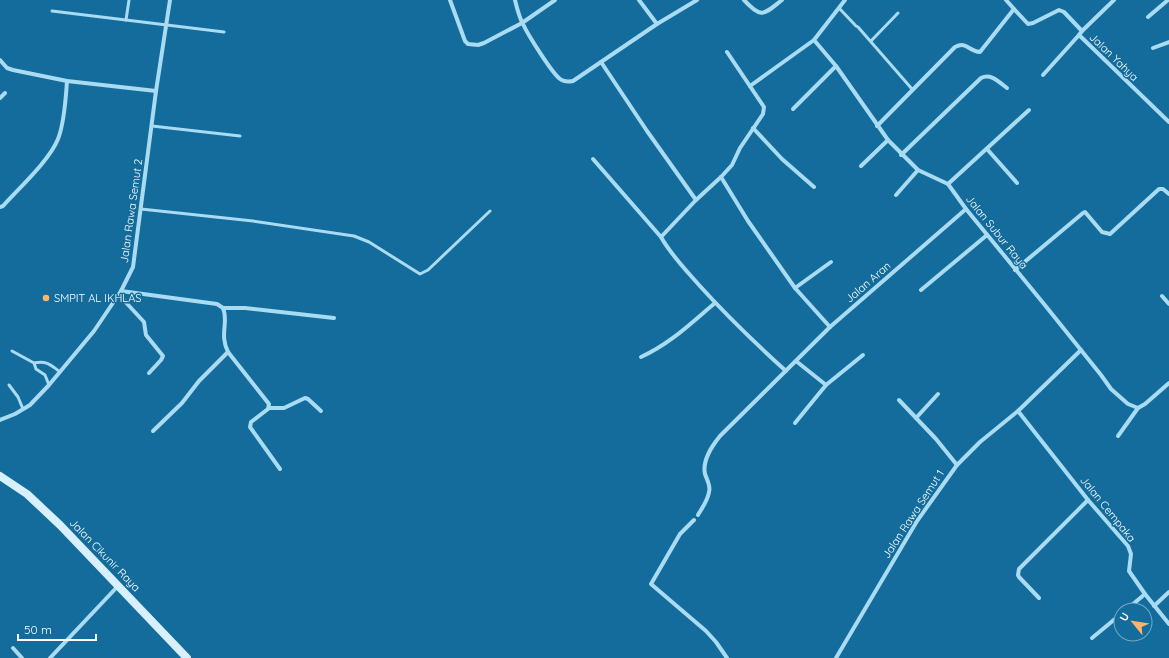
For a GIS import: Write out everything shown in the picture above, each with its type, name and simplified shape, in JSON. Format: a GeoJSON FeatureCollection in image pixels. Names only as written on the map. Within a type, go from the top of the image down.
{"type":"FeatureCollection","features":[{"type":"Feature","properties":{"kind":"street","name":"Jalan Rawa Semut 2"},"geometry":{"type":"LineString","coordinates":[[0,420],[10,417],[23,410],[49,385],[94,331],[120,293],[133,268],[156,91],[170,0]]}},
{"type":"Feature","properties":{"kind":"street"},"geometry":{"type":"LineString","coordinates":[[450,0],[465,41],[471,45],[484,43],[522,23],[555,0]]}},
{"type":"Feature","properties":{"kind":"street"},"geometry":{"type":"LineString","coordinates":[[515,0],[522,23],[557,76],[564,81],[573,81],[657,24],[696,0]]}},
{"type":"Feature","properties":{"kind":"street"},"geometry":{"type":"LineString","coordinates":[[639,0],[657,24]]}},
{"type":"Feature","properties":{"kind":"street"},"geometry":{"type":"LineString","coordinates":[[744,0],[754,10],[760,13],[766,12],[782,0]]}},
{"type":"Feature","properties":{"kind":"street"},"geometry":{"type":"LineString","coordinates":[[750,86],[814,40],[845,0]]}},
{"type":"Feature","properties":{"kind":"street"},"geometry":{"type":"LineString","coordinates":[[877,126],[955,47],[965,45],[974,52],[980,52],[1014,9],[1006,0]]}},
{"type":"Feature","properties":{"kind":"street"},"geometry":{"type":"LineString","coordinates":[[1043,75],[1080,33],[1114,0]]}},
{"type":"Feature","properties":{"kind":"street"},"geometry":{"type":"LineString","coordinates":[[1148,18],[1168,0]]}},
{"type":"Feature","properties":{"kind":"street","name":"Jalan Yahya"},"geometry":{"type":"LineString","coordinates":[[1014,9],[1028,24],[1059,10],[1064,12],[1080,33],[1169,122]]}},
{"type":"Feature","properties":{"kind":"street","name":"Jalan Subur Raya"},"geometry":{"type":"LineString","coordinates":[[814,40],[860,98],[877,126],[888,140],[918,170],[948,184],[1015,270],[1102,375],[1110,389],[1128,404],[1138,408]]}},
{"type":"Feature","properties":{"kind":"street"},"geometry":{"type":"LineString","coordinates":[[1153,48],[1169,42]]}},
{"type":"Feature","properties":{"kind":"street"},"geometry":{"type":"LineString","coordinates":[[661,237],[732,164],[740,148],[764,110],[764,107],[727,52]]}},
{"type":"Feature","properties":{"kind":"street"},"geometry":{"type":"LineString","coordinates":[[0,60],[10,70],[68,81],[156,91]]}},
{"type":"Feature","properties":{"kind":"street"},"geometry":{"type":"LineString","coordinates":[[601,62],[647,131],[696,200]]}},
{"type":"Feature","properties":{"kind":"street"},"geometry":{"type":"LineString","coordinates":[[793,109],[836,66]]}},
{"type":"Feature","properties":{"kind":"street"},"geometry":{"type":"LineString","coordinates":[[902,155],[981,78],[985,76],[991,77],[1007,88]]}},
{"type":"Feature","properties":{"kind":"street"},"geometry":{"type":"LineString","coordinates":[[0,207],[3,206],[51,153],[58,138],[68,81]]}},
{"type":"Feature","properties":{"kind":"street"},"geometry":{"type":"LineString","coordinates":[[0,98],[5,93]]}},
{"type":"Feature","properties":{"kind":"street"},"geometry":{"type":"LineString","coordinates":[[948,184],[1029,110]]}},
{"type":"Feature","properties":{"kind":"street"},"geometry":{"type":"LineString","coordinates":[[753,128],[782,159],[814,187]]}},
{"type":"Feature","properties":{"kind":"street"},"geometry":{"type":"LineString","coordinates":[[861,166],[888,140]]}},
{"type":"Feature","properties":{"kind":"street"},"geometry":{"type":"LineString","coordinates":[[987,149],[1017,183]]}},
{"type":"Feature","properties":{"kind":"street"},"geometry":{"type":"LineString","coordinates":[[593,159],[661,237],[678,262],[715,303],[786,371]]}},
{"type":"Feature","properties":{"kind":"street"},"geometry":{"type":"LineString","coordinates":[[896,195],[918,170]]}},
{"type":"Feature","properties":{"kind":"street"},"geometry":{"type":"LineString","coordinates":[[721,177],[748,221],[795,288],[830,327]]}},
{"type":"Feature","properties":{"kind":"street"},"geometry":{"type":"LineString","coordinates":[[1015,270],[1084,212],[1102,232],[1110,234],[1159,189],[1163,189],[1169,194]]}},
{"type":"Feature","properties":{"kind":"street","name":"Jalan Aran"},"geometry":{"type":"LineString","coordinates":[[698,515],[710,492],[705,468],[708,456],[716,442],[726,430],[830,327],[966,209]]}},
{"type":"Feature","properties":{"kind":"street"},"geometry":{"type":"LineString","coordinates":[[921,290],[987,235]]}},
{"type":"Feature","properties":{"kind":"street"},"geometry":{"type":"LineString","coordinates":[[795,288],[831,262]]}},
{"type":"Feature","properties":{"kind":"street"},"geometry":{"type":"LineString","coordinates":[[120,293],[209,303],[219,305],[223,308],[245,308],[334,318]]}},
{"type":"Feature","properties":{"kind":"street"},"geometry":{"type":"LineString","coordinates":[[120,293],[144,322],[146,335],[163,356],[149,373]]}},
{"type":"Feature","properties":{"kind":"street"},"geometry":{"type":"LineString","coordinates":[[1162,296],[1169,304]]}},
{"type":"Feature","properties":{"kind":"street"},"geometry":{"type":"LineString","coordinates":[[641,357],[672,340],[715,303]]}},
{"type":"Feature","properties":{"kind":"street"},"geometry":{"type":"LineString","coordinates":[[223,308],[223,336],[225,346],[228,352],[268,403],[269,408]]}},
{"type":"Feature","properties":{"kind":"street","name":"Jalan Rawa Semut 1"},"geometry":{"type":"LineString","coordinates":[[836,658],[913,527],[957,465],[980,442],[1018,411],[1081,350]]}},
{"type":"Feature","properties":{"kind":"street"},"geometry":{"type":"LineString","coordinates":[[153,431],[182,403],[199,381],[228,352]]}},
{"type":"Feature","properties":{"kind":"street"},"geometry":{"type":"LineString","coordinates":[[795,423],[826,385],[863,354]]}},
{"type":"Feature","properties":{"kind":"street"},"geometry":{"type":"LineString","coordinates":[[796,361],[826,385]]}},
{"type":"Feature","properties":{"kind":"street"},"geometry":{"type":"LineString","coordinates":[[1118,436],[1138,408],[1145,404],[1169,383]]}},
{"type":"Feature","properties":{"kind":"street"},"geometry":{"type":"LineString","coordinates":[[916,418],[938,394]]}},
{"type":"Feature","properties":{"kind":"street"},"geometry":{"type":"LineString","coordinates":[[280,469],[250,427],[251,422],[269,408],[284,408],[305,398],[321,411]]}},
{"type":"Feature","properties":{"kind":"street"},"geometry":{"type":"LineString","coordinates":[[899,400],[936,439],[957,465]]}},
{"type":"Feature","properties":{"kind":"street","name":"Jalan Cempaka"},"geometry":{"type":"LineString","coordinates":[[1018,411],[1088,500],[1128,546],[1131,554],[1129,570],[1145,594],[1169,624]]}},
{"type":"Feature","properties":{"kind":"street","name":"Jalan Cikunir Raya"},"geometry":{"type":"LineString","coordinates":[[0,476],[27,494],[60,525],[187,658]]}},
{"type":"Feature","properties":{"kind":"street"},"geometry":{"type":"LineString","coordinates":[[1039,598],[1019,577],[1019,569],[1088,500]]}},
{"type":"Feature","properties":{"kind":"street"},"geometry":{"type":"LineString","coordinates":[[694,520],[680,534],[651,584],[706,631],[727,658]]}},
{"type":"Feature","properties":{"kind":"street"},"geometry":{"type":"LineString","coordinates":[[50,658],[118,585]]}},
{"type":"Feature","properties":{"kind":"street"},"geometry":{"type":"LineString","coordinates":[[1154,606],[1169,592]]}},
{"type":"Feature","properties":{"kind":"street"},"geometry":{"type":"LineString","coordinates":[[1136,602],[1145,594]]}},
{"type":"Feature","properties":{"kind":"street"},"geometry":{"type":"LineString","coordinates":[[1092,638],[1113,621]]}},
{"type":"Feature","properties":{"kind":"street"},"geometry":{"type":"LineString","coordinates":[[12,648],[22,658]]}},
{"type":"Feature","properties":{"kind":"lane"},"geometry":{"type":"LineString","coordinates":[[126,20],[129,0]]}},
{"type":"Feature","properties":{"kind":"lane"},"geometry":{"type":"LineString","coordinates":[[839,8],[871,41],[912,89]]}},
{"type":"Feature","properties":{"kind":"lane"},"geometry":{"type":"LineString","coordinates":[[52,11],[224,32]]}},
{"type":"Feature","properties":{"kind":"lane"},"geometry":{"type":"LineString","coordinates":[[871,41],[898,13]]}},
{"type":"Feature","properties":{"kind":"lane"},"geometry":{"type":"LineString","coordinates":[[152,126],[240,136]]}},
{"type":"Feature","properties":{"kind":"lane"},"geometry":{"type":"LineString","coordinates":[[141,210],[253,221],[354,236],[369,242],[420,274],[428,270],[490,211]]}},
{"type":"Feature","properties":{"kind":"lane"},"geometry":{"type":"LineString","coordinates":[[12,351],[34,363],[36,369],[45,375],[49,385]]}},
{"type":"Feature","properties":{"kind":"lane"},"geometry":{"type":"LineString","coordinates":[[34,363],[41,361],[51,365],[60,372]]}},
{"type":"Feature","properties":{"kind":"lane"},"geometry":{"type":"LineString","coordinates":[[9,385],[18,397],[23,410]]}},
{"type":"Feature","properties":{"kind":"place","name":"SMPIT AL IKHLAS"},"geometry":{"type":"Point","coordinates":[46,298]}}]}
